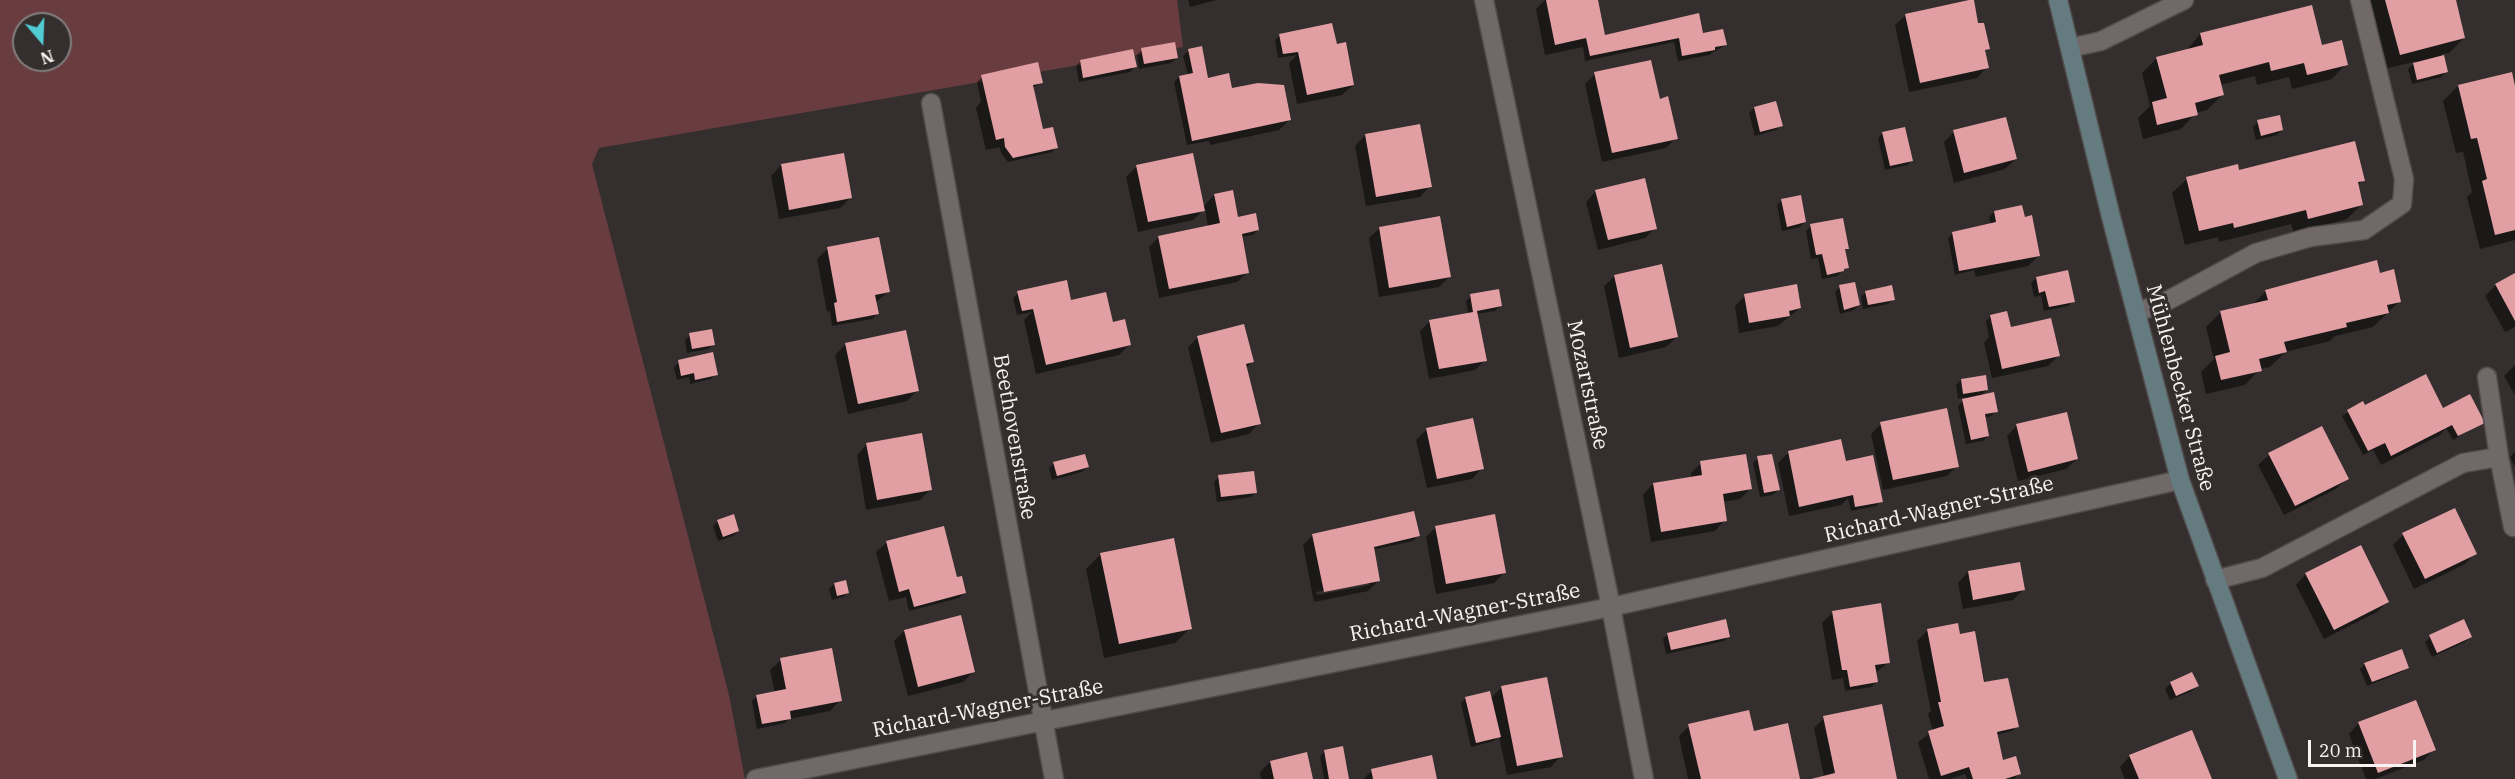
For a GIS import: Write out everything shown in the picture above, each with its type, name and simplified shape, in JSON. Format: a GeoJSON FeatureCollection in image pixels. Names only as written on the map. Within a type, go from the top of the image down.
{"type":"FeatureCollection","features":[{"type":"Feature","properties":{"kind":"main road","name":"Mühlenbecker Straße"},"geometry":{"type":"LineString","coordinates":[[2058,0],[2180,480],[2288,779]]}},
{"type":"Feature","properties":{"kind":"street","name":"Mozartstraße"},"geometry":{"type":"LineString","coordinates":[[1484,0],[1611,607],[1644,779]]}},
{"type":"Feature","properties":{"kind":"street"},"geometry":{"type":"LineString","coordinates":[[2070,48],[2101,41],[2184,0]]}},
{"type":"Feature","properties":{"kind":"street"},"geometry":{"type":"LineString","coordinates":[[2137,312],[2165,302],[2256,253],[2311,237],[2364,230],[2402,204],[2404,179],[2360,0]]}},
{"type":"Feature","properties":{"kind":"street","name":"Beethovenstraße"},"geometry":{"type":"LineString","coordinates":[[931,104],[1054,779]]}},
{"type":"Feature","properties":{"kind":"street"},"geometry":{"type":"LineString","coordinates":[[2487,377],[2499,457],[2514,527]]}},
{"type":"Feature","properties":{"kind":"street"},"geometry":{"type":"LineString","coordinates":[[2215,580],[2262,568],[2463,463],[2499,457]]}},
{"type":"Feature","properties":{"kind":"street","name":"Richard-Wagner-Straße"},"geometry":{"type":"LineString","coordinates":[[756,779],[1611,607],[2180,480]]}},
{"type":"Feature","properties":{"kind":"shaded area"},"geometry":{"type":"Polygon","coordinates":[[[0,0],[1177,0],[1183,47],[599,148],[592,164],[729,695],[745,779],[0,779],[0,0]]]}},
{"type":"Feature","properties":{"kind":"building"},"geometry":{"type":"Polygon","coordinates":[[[1546,0],[1598,0],[1605,35],[1699,13],[1703,33],[1723,29],[1727,45],[1715,47],[1715,50],[1682,56],[1679,38],[1590,56],[1586,38],[1555,45],[1546,0]]]}},
{"type":"Feature","properties":{"kind":"building"},"geometry":{"type":"Polygon","coordinates":[[[1974,0],[1978,23],[1984,23],[1990,49],[1985,50],[1989,68],[1920,83],[1905,14],[1974,0]]]}},
{"type":"Feature","properties":{"kind":"building"},"geometry":{"type":"Polygon","coordinates":[[[2385,0],[2456,0],[2465,38],[2400,55],[2385,0]]]}},
{"type":"Feature","properties":{"kind":"building"},"geometry":{"type":"Polygon","coordinates":[[[2312,5],[2322,45],[2342,40],[2348,65],[2307,75],[2304,63],[2271,71],[2269,62],[2219,75],[2224,95],[2195,103],[2198,115],[2157,125],[2152,102],[2167,98],[2156,57],[2203,45],[2200,33],[2312,5]]]}},
{"type":"Feature","properties":{"kind":"building"},"geometry":{"type":"Polygon","coordinates":[[[1332,23],[1337,44],[1346,42],[1354,85],[1307,95],[1298,52],[1283,54],[1279,34],[1332,23]]]}},
{"type":"Feature","properties":{"kind":"building"},"geometry":{"type":"Polygon","coordinates":[[[1175,42],[1178,58],[1144,64],[1141,48],[1175,42]]]}},
{"type":"Feature","properties":{"kind":"building"},"geometry":{"type":"Polygon","coordinates":[[[1202,46],[1208,78],[1229,73],[1232,88],[1258,83],[1284,85],[1291,120],[1192,141],[1179,76],[1193,73],[1188,49],[1202,46]]]}},
{"type":"Feature","properties":{"kind":"building"},"geometry":{"type":"Polygon","coordinates":[[[1133,49],[1137,67],[1083,78],[1080,60],[1133,49]]]}},
{"type":"Feature","properties":{"kind":"building"},"geometry":{"type":"Polygon","coordinates":[[[2444,55],[2448,72],[2417,80],[2413,63],[2444,55]]]}},
{"type":"Feature","properties":{"kind":"building"},"geometry":{"type":"Polygon","coordinates":[[[1651,60],[1660,99],[1668,96],[1678,139],[1612,153],[1594,72],[1651,60]]]}},
{"type":"Feature","properties":{"kind":"building"},"geometry":{"type":"Polygon","coordinates":[[[1038,62],[1043,83],[1033,85],[1043,129],[1053,127],[1058,148],[1013,158],[1005,147],[1004,138],[996,140],[981,75],[1038,62]]]}},
{"type":"Feature","properties":{"kind":"building"},"geometry":{"type":"Polygon","coordinates":[[[2512,72],[2515,86],[2515,230],[2495,235],[2482,181],[2487,179],[2477,138],[2471,139],[2458,85],[2512,72]]]}},
{"type":"Feature","properties":{"kind":"building"},"geometry":{"type":"Polygon","coordinates":[[[1776,101],[1783,126],[1760,132],[1754,107],[1776,101]]]}},
{"type":"Feature","properties":{"kind":"building"},"geometry":{"type":"Polygon","coordinates":[[[2280,115],[2283,130],[2261,136],[2257,120],[2280,115]]]}},
{"type":"Feature","properties":{"kind":"building"},"geometry":{"type":"Polygon","coordinates":[[[2006,117],[2017,159],[1964,173],[1953,130],[2006,117]]]}},
{"type":"Feature","properties":{"kind":"building"},"geometry":{"type":"Polygon","coordinates":[[[1420,124],[1432,187],[1376,197],[1365,134],[1420,124]]]}},
{"type":"Feature","properties":{"kind":"building"},"geometry":{"type":"Polygon","coordinates":[[[1905,127],[1913,161],[1890,166],[1882,132],[1905,127]]]}},
{"type":"Feature","properties":{"kind":"building"},"geometry":{"type":"Polygon","coordinates":[[[2355,141],[2365,181],[2358,182],[2363,205],[2308,219],[2306,210],[2234,228],[2233,223],[2199,231],[2186,177],[2238,164],[2239,170],[2355,141]]]}},
{"type":"Feature","properties":{"kind":"building"},"geometry":{"type":"Polygon","coordinates":[[[844,153],[852,198],[789,210],[781,164],[844,153]]]}},
{"type":"Feature","properties":{"kind":"building"},"geometry":{"type":"Polygon","coordinates":[[[1193,153],[1205,211],[1148,222],[1136,165],[1193,153]]]}},
{"type":"Feature","properties":{"kind":"building"},"geometry":{"type":"Polygon","coordinates":[[[1645,178],[1657,229],[1608,240],[1595,190],[1645,178]]]}},
{"type":"Feature","properties":{"kind":"building"},"geometry":{"type":"Polygon","coordinates":[[[1233,190],[1238,217],[1256,213],[1259,230],[1242,234],[1249,273],[1169,289],[1158,236],[1220,223],[1214,194],[1233,190]]]}},
{"type":"Feature","properties":{"kind":"building"},"geometry":{"type":"Polygon","coordinates":[[[1801,195],[1806,222],[1787,227],[1781,199],[1801,195]]]}},
{"type":"Feature","properties":{"kind":"building"},"geometry":{"type":"Polygon","coordinates":[[[2022,205],[2025,217],[2032,215],[2040,256],[1959,271],[1952,232],[1996,222],[1994,211],[2022,205]]]}},
{"type":"Feature","properties":{"kind":"building"},"geometry":{"type":"Polygon","coordinates":[[[1440,216],[1451,277],[1389,288],[1379,227],[1440,216]]]}},
{"type":"Feature","properties":{"kind":"building"},"geometry":{"type":"Polygon","coordinates":[[[1843,218],[1849,249],[1845,249],[1849,268],[1827,275],[1822,254],[1816,255],[1810,224],[1843,218]]]}},
{"type":"Feature","properties":{"kind":"building"},"geometry":{"type":"Polygon","coordinates":[[[879,237],[890,292],[875,295],[879,314],[837,322],[834,303],[837,302],[827,247],[879,237]]]}},
{"type":"Feature","properties":{"kind":"building"},"geometry":{"type":"Polygon","coordinates":[[[2377,260],[2380,273],[2394,269],[2401,302],[2387,305],[2389,313],[2346,323],[2347,327],[2284,342],[2287,352],[2259,359],[2262,371],[2221,380],[2215,356],[2230,352],[2220,311],[2268,300],[2265,290],[2377,260]]]}},
{"type":"Feature","properties":{"kind":"building"},"geometry":{"type":"Polygon","coordinates":[[[1662,264],[1678,337],[1630,348],[1614,275],[1662,264]]]}},
{"type":"Feature","properties":{"kind":"building"},"geometry":{"type":"Polygon","coordinates":[[[2068,270],[2075,302],[2049,307],[2045,291],[2039,293],[2036,277],[2068,270]]]}},
{"type":"Feature","properties":{"kind":"building"},"geometry":{"type":"Polygon","coordinates":[[[2515,273],[2515,321],[2495,284],[2515,273]]]}},
{"type":"Feature","properties":{"kind":"building"},"geometry":{"type":"Polygon","coordinates":[[[1067,280],[1071,300],[1106,292],[1113,322],[1125,319],[1131,345],[1046,365],[1033,309],[1022,311],[1017,291],[1067,280]]]}},
{"type":"Feature","properties":{"kind":"building"},"geometry":{"type":"Polygon","coordinates":[[[1855,282],[1860,305],[1844,310],[1839,285],[1855,282]]]}},
{"type":"Feature","properties":{"kind":"building"},"geometry":{"type":"Polygon","coordinates":[[[1797,284],[1801,308],[1789,311],[1790,316],[1749,323],[1744,294],[1797,284]]]}},
{"type":"Feature","properties":{"kind":"building"},"geometry":{"type":"Polygon","coordinates":[[[1892,285],[1895,300],[1868,305],[1865,291],[1892,285]]]}},
{"type":"Feature","properties":{"kind":"building"},"geometry":{"type":"Polygon","coordinates":[[[1499,289],[1502,306],[1477,311],[1487,361],[1439,369],[1429,320],[1473,312],[1470,294],[1499,289]]]}},
{"type":"Feature","properties":{"kind":"building"},"geometry":{"type":"Polygon","coordinates":[[[2007,311],[2011,327],[2051,318],[2060,356],[2002,369],[1990,315],[2007,311]]]}},
{"type":"Feature","properties":{"kind":"building"},"geometry":{"type":"Polygon","coordinates":[[[1244,324],[1254,362],[1246,364],[1261,424],[1221,433],[1197,336],[1244,324]]]}},
{"type":"Feature","properties":{"kind":"building"},"geometry":{"type":"Polygon","coordinates":[[[712,329],[715,345],[692,349],[689,333],[712,329]]]}},
{"type":"Feature","properties":{"kind":"building"},"geometry":{"type":"Polygon","coordinates":[[[906,330],[919,391],[858,404],[845,343],[906,330]]]}},
{"type":"Feature","properties":{"kind":"building"},"geometry":{"type":"Polygon","coordinates":[[[713,352],[718,375],[695,380],[694,373],[681,376],[678,360],[713,352]]]}},
{"type":"Feature","properties":{"kind":"building"},"geometry":{"type":"Polygon","coordinates":[[[2426,374],[2443,408],[2470,394],[2485,423],[2458,436],[2452,425],[2391,456],[2385,443],[2368,451],[2347,410],[2363,401],[2365,405],[2426,374]]]}},
{"type":"Feature","properties":{"kind":"building"},"geometry":{"type":"Polygon","coordinates":[[[1986,375],[1988,390],[1963,394],[1961,379],[1986,375]]]}},
{"type":"Feature","properties":{"kind":"building"},"geometry":{"type":"Polygon","coordinates":[[[1994,392],[1998,412],[1985,414],[1989,436],[1971,440],[1962,399],[1994,392]]]}},
{"type":"Feature","properties":{"kind":"building"},"geometry":{"type":"Polygon","coordinates":[[[1947,408],[1959,467],[1893,480],[1880,422],[1947,408]]]}},
{"type":"Feature","properties":{"kind":"building"},"geometry":{"type":"Polygon","coordinates":[[[2067,412],[2078,459],[2028,472],[2016,424],[2067,412]]]}},
{"type":"Feature","properties":{"kind":"building"},"geometry":{"type":"Polygon","coordinates":[[[1473,418],[1484,469],[1437,479],[1426,428],[1473,418]]]}},
{"type":"Feature","properties":{"kind":"building"},"geometry":{"type":"Polygon","coordinates":[[[2322,426],[2349,479],[2295,506],[2268,453],[2322,426]]]}},
{"type":"Feature","properties":{"kind":"building"},"geometry":{"type":"Polygon","coordinates":[[[922,433],[932,490],[877,500],[866,443],[922,433]]]}},
{"type":"Feature","properties":{"kind":"building"},"geometry":{"type":"Polygon","coordinates":[[[1841,439],[1846,461],[1873,455],[1883,502],[1855,507],[1853,495],[1799,507],[1788,451],[1841,439]]]}},
{"type":"Feature","properties":{"kind":"building"},"geometry":{"type":"Polygon","coordinates":[[[1085,454],[1089,467],[1057,476],[1053,462],[1085,454]]]}},
{"type":"Feature","properties":{"kind":"building"},"geometry":{"type":"Polygon","coordinates":[[[1746,454],[1752,489],[1723,494],[1727,521],[1661,532],[1653,483],[1702,475],[1700,461],[1746,454]]]}},
{"type":"Feature","properties":{"kind":"building"},"geometry":{"type":"Polygon","coordinates":[[[1772,454],[1780,490],[1764,493],[1757,456],[1772,454]]]}},
{"type":"Feature","properties":{"kind":"building"},"geometry":{"type":"Polygon","coordinates":[[[1254,471],[1257,493],[1221,497],[1218,475],[1254,471]]]}},
{"type":"Feature","properties":{"kind":"building"},"geometry":{"type":"Polygon","coordinates":[[[2455,508],[2477,554],[2425,579],[2402,533],[2455,508]]]}},
{"type":"Feature","properties":{"kind":"building"},"geometry":{"type":"Polygon","coordinates":[[[1414,511],[1420,536],[1374,547],[1380,581],[1324,592],[1312,534],[1414,511]]]}},
{"type":"Feature","properties":{"kind":"building"},"geometry":{"type":"Polygon","coordinates":[[[734,514],[739,531],[723,537],[717,520],[734,514]]]}},
{"type":"Feature","properties":{"kind":"building"},"geometry":{"type":"Polygon","coordinates":[[[1495,514],[1506,573],[1446,584],[1435,526],[1495,514]]]}},
{"type":"Feature","properties":{"kind":"building"},"geometry":{"type":"Polygon","coordinates":[[[944,526],[957,577],[962,576],[966,593],[914,607],[909,589],[899,592],[886,541],[944,526]]]}},
{"type":"Feature","properties":{"kind":"building"},"geometry":{"type":"Polygon","coordinates":[[[1174,538],[1192,629],[1119,644],[1100,553],[1174,538]]]}},
{"type":"Feature","properties":{"kind":"building"},"geometry":{"type":"Polygon","coordinates":[[[2361,545],[2389,602],[2334,630],[2305,573],[2361,545]]]}},
{"type":"Feature","properties":{"kind":"building"},"geometry":{"type":"Polygon","coordinates":[[[2020,562],[2025,590],[1973,600],[1968,571],[2020,562]]]}},
{"type":"Feature","properties":{"kind":"building"},"geometry":{"type":"Polygon","coordinates":[[[846,580],[849,593],[837,596],[834,583],[846,580]]]}},
{"type":"Feature","properties":{"kind":"building"},"geometry":{"type":"Polygon","coordinates":[[[1881,603],[1890,663],[1875,665],[1878,682],[1850,687],[1847,670],[1842,670],[1832,611],[1881,603]]]}},
{"type":"Feature","properties":{"kind":"building"},"geometry":{"type":"Polygon","coordinates":[[[961,615],[975,672],[918,687],[904,630],[961,615]]]}},
{"type":"Feature","properties":{"kind":"building"},"geometry":{"type":"Polygon","coordinates":[[[1726,619],[1730,637],[1671,650],[1667,633],[1726,619]]]}},
{"type":"Feature","properties":{"kind":"building"},"geometry":{"type":"Polygon","coordinates":[[[2464,619],[2472,637],[2437,653],[2429,635],[2464,619]]]}},
{"type":"Feature","properties":{"kind":"building"},"geometry":{"type":"Polygon","coordinates":[[[1958,623],[1960,634],[1975,631],[1984,682],[2008,678],[2019,727],[1997,732],[2003,760],[2016,756],[2021,774],[2005,779],[1973,779],[1969,767],[1941,776],[1928,731],[1944,726],[1927,629],[1958,623]]]}},
{"type":"Feature","properties":{"kind":"building"},"geometry":{"type":"Polygon","coordinates":[[[832,648],[842,701],[790,711],[791,719],[762,724],[756,695],[786,689],[780,658],[832,648]]]}},
{"type":"Feature","properties":{"kind":"building"},"geometry":{"type":"Polygon","coordinates":[[[2402,649],[2409,668],[2372,682],[2364,663],[2402,649]]]}},
{"type":"Feature","properties":{"kind":"building"},"geometry":{"type":"Polygon","coordinates":[[[2192,672],[2199,686],[2176,696],[2170,682],[2192,672]]]}},
{"type":"Feature","properties":{"kind":"building"},"geometry":{"type":"Polygon","coordinates":[[[1547,677],[1563,757],[1517,766],[1501,686],[1547,677]]]}},
{"type":"Feature","properties":{"kind":"building"},"geometry":{"type":"Polygon","coordinates":[[[1490,691],[1501,737],[1476,743],[1465,697],[1490,691]]]}},
{"type":"Feature","properties":{"kind":"building"},"geometry":{"type":"Polygon","coordinates":[[[2416,700],[2436,750],[2378,773],[2358,722],[2416,700]]]}},
{"type":"Feature","properties":{"kind":"building"},"geometry":{"type":"Polygon","coordinates":[[[1882,704],[1897,779],[1811,779],[1835,773],[1823,716],[1882,704]]]}},
{"type":"Feature","properties":{"kind":"building"},"geometry":{"type":"Polygon","coordinates":[[[1749,710],[1754,731],[1788,723],[1800,779],[1701,779],[1688,724],[1749,710]]]}},
{"type":"Feature","properties":{"kind":"building"},"geometry":{"type":"Polygon","coordinates":[[[2192,730],[2212,779],[2139,779],[2129,755],[2192,730]]]}},
{"type":"Feature","properties":{"kind":"building"},"geometry":{"type":"Polygon","coordinates":[[[1343,746],[1349,779],[1329,779],[1324,750],[1343,746]]]}},
{"type":"Feature","properties":{"kind":"building"},"geometry":{"type":"Polygon","coordinates":[[[1307,752],[1313,779],[1274,779],[1270,761],[1307,752]]]}},
{"type":"Feature","properties":{"kind":"building"},"geometry":{"type":"Polygon","coordinates":[[[1432,755],[1437,779],[1373,779],[1371,769],[1432,755]]]}}]}
